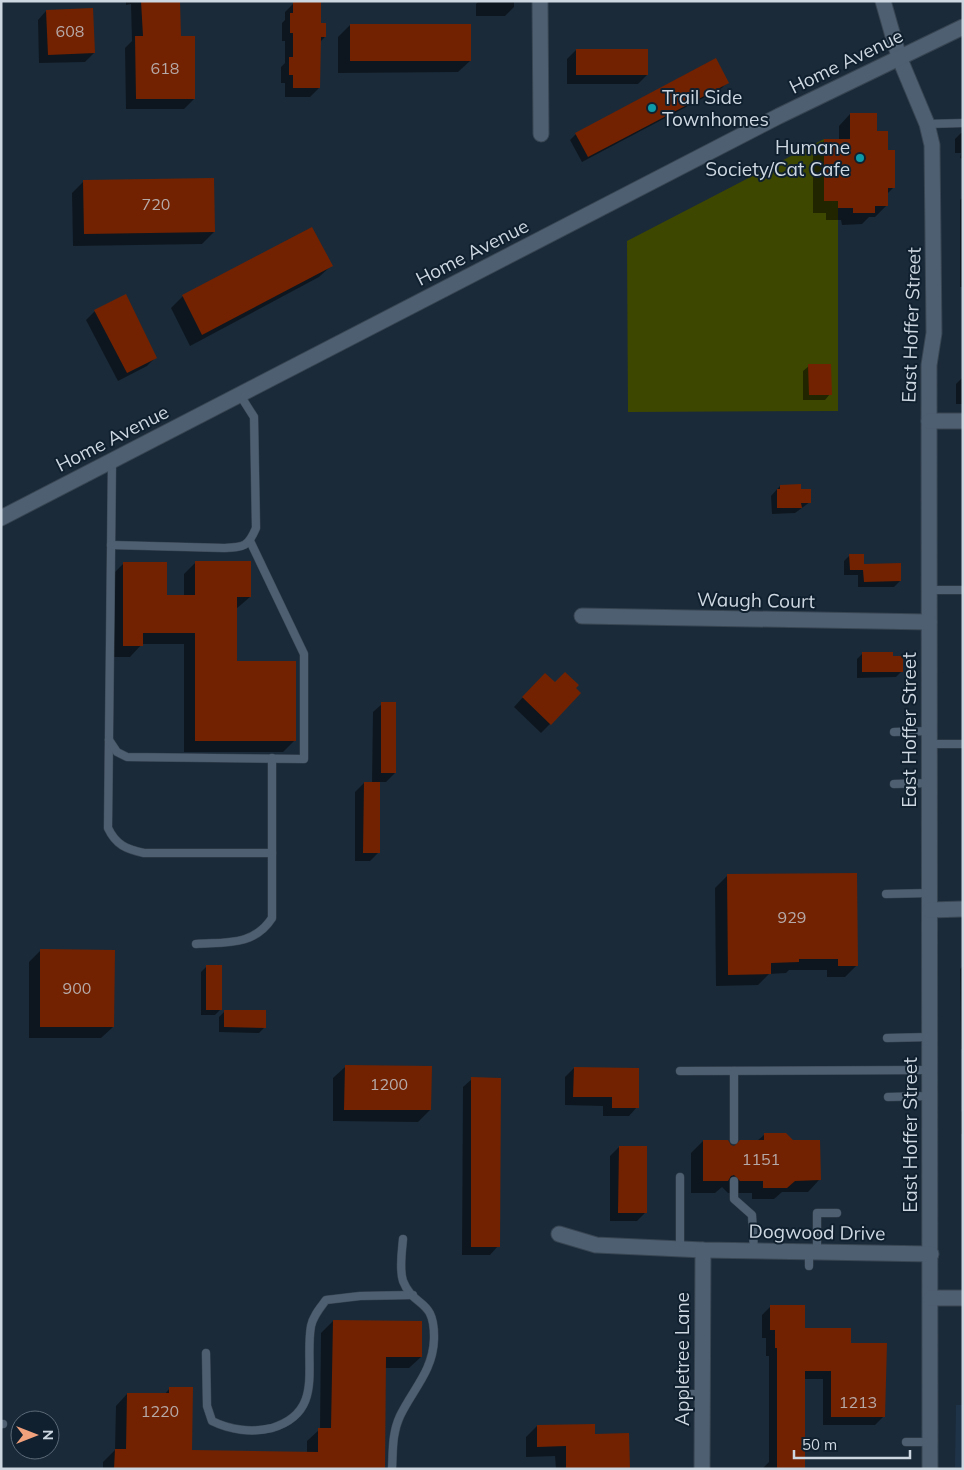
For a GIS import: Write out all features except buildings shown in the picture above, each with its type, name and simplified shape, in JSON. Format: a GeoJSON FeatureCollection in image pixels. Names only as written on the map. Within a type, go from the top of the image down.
{"type":"FeatureCollection","features":[{"type":"Feature","properties":{"kind":"street"},"geometry":{"type":"LineString","coordinates":[[540,1],[541,134]]}},
{"type":"Feature","properties":{"kind":"street","name":"East Hoffer Street"},"geometry":{"type":"LineString","coordinates":[[883,1],[899,57],[927,124],[932,145],[934,323],[929,365],[930,1469]]}},
{"type":"Feature","properties":{"kind":"street","name":"Home Avenue"},"geometry":{"type":"LineString","coordinates":[[1,518],[771,120],[963,27]]}},
{"type":"Feature","properties":{"kind":"street"},"geometry":{"type":"LineString","coordinates":[[929,421],[963,421]]}},
{"type":"Feature","properties":{"kind":"street","name":"Waugh Court"},"geometry":{"type":"LineString","coordinates":[[582,616],[929,622]]}},
{"type":"Feature","properties":{"kind":"street"},"geometry":{"type":"LineString","coordinates":[[930,910],[963,909]]}},
{"type":"Feature","properties":{"kind":"street","name":"Dogwood Drive"},"geometry":{"type":"LineString","coordinates":[[559,1234],[596,1245],[702,1250],[754,1250],[812,1256],[931,1254]]}},
{"type":"Feature","properties":{"kind":"street","name":"Appletree Lane"},"geometry":{"type":"LineString","coordinates":[[702,1250],[702,1469]]}},
{"type":"Feature","properties":{"kind":"street"},"geometry":{"type":"LineString","coordinates":[[931,1298],[963,1298]]}},
{"type":"Feature","properties":{"kind":"lane"},"geometry":{"type":"LineString","coordinates":[[927,124],[963,123]]}},
{"type":"Feature","properties":{"kind":"lane"},"geometry":{"type":"LineString","coordinates":[[111,546],[224,548],[242,547],[250,541],[256,528],[254,417],[240,395]]}},
{"type":"Feature","properties":{"kind":"lane"},"geometry":{"type":"LineString","coordinates":[[112,461],[108,828],[114,839],[125,849],[144,853],[272,853]]}},
{"type":"Feature","properties":{"kind":"lane"},"geometry":{"type":"LineString","coordinates":[[109,739],[117,752],[127,758],[304,759],[304,654],[250,541]]}},
{"type":"Feature","properties":{"kind":"lane"},"geometry":{"type":"LineString","coordinates":[[929,590],[963,590]]}},
{"type":"Feature","properties":{"kind":"lane"},"geometry":{"type":"LineString","coordinates":[[894,732],[963,744]]}},
{"type":"Feature","properties":{"kind":"lane"},"geometry":{"type":"LineString","coordinates":[[196,944],[233,943],[254,937],[265,929],[272,918],[272,758]]}},
{"type":"Feature","properties":{"kind":"lane"},"geometry":{"type":"LineString","coordinates":[[894,784],[929,783]]}},
{"type":"Feature","properties":{"kind":"lane"},"geometry":{"type":"LineString","coordinates":[[886,894],[930,893]]}},
{"type":"Feature","properties":{"kind":"lane"},"geometry":{"type":"LineString","coordinates":[[887,1038],[930,1037]]}},
{"type":"Feature","properties":{"kind":"lane"},"geometry":{"type":"LineString","coordinates":[[680,1071],[930,1070]]}},
{"type":"Feature","properties":{"kind":"lane"},"geometry":{"type":"LineString","coordinates":[[734,1071],[734,1140]]}},
{"type":"Feature","properties":{"kind":"lane"},"geometry":{"type":"LineString","coordinates":[[888,1097],[930,1096]]}},
{"type":"Feature","properties":{"kind":"lane"},"geometry":{"type":"LineString","coordinates":[[680,1177],[680,1249]]}},
{"type":"Feature","properties":{"kind":"lane"},"geometry":{"type":"LineString","coordinates":[[734,1181],[734,1199],[752,1215],[754,1250]]}},
{"type":"Feature","properties":{"kind":"lane"},"geometry":{"type":"LineString","coordinates":[[812,1256],[817,1213],[838,1213]]}},
{"type":"Feature","properties":{"kind":"lane"},"geometry":{"type":"LineString","coordinates":[[392,1469],[393,1438],[400,1417],[424,1379],[432,1354],[433,1317],[424,1304],[413,1295],[402,1277],[403,1239]]}},
{"type":"Feature","properties":{"kind":"lane"},"geometry":{"type":"LineString","coordinates":[[206,1353],[207,1406],[212,1421],[224,1428],[265,1430],[286,1424],[307,1400],[310,1384],[311,1326],[316,1313],[326,1300],[360,1296],[413,1295]]}},
{"type":"Feature","properties":{"kind":"lane"},"geometry":{"type":"LineString","coordinates":[[682,1394],[702,1394]]}},
{"type":"Feature","properties":{"kind":"lane"},"geometry":{"type":"LineString","coordinates":[[906,1442],[930,1442]]}},
{"type":"Feature","properties":{"kind":"shaded area"},"geometry":{"type":"Polygon","coordinates":[[[956,1405],[963,1405],[963,1467],[955,1467],[956,1405]]]}},
{"type":"Feature","properties":{"kind":"green space"},"geometry":{"type":"Polygon","coordinates":[[[824,139],[824,201],[838,201],[838,411],[628,412],[627,241],[824,139]]]}},
{"type":"Feature","properties":{"kind":"place","name":"Trail Side Townhomes"},"geometry":{"type":"Point","coordinates":[652,108]}},
{"type":"Feature","properties":{"kind":"place","name":"Humane Society/Cat Cafe"},"geometry":{"type":"Point","coordinates":[860,158]}}]}
